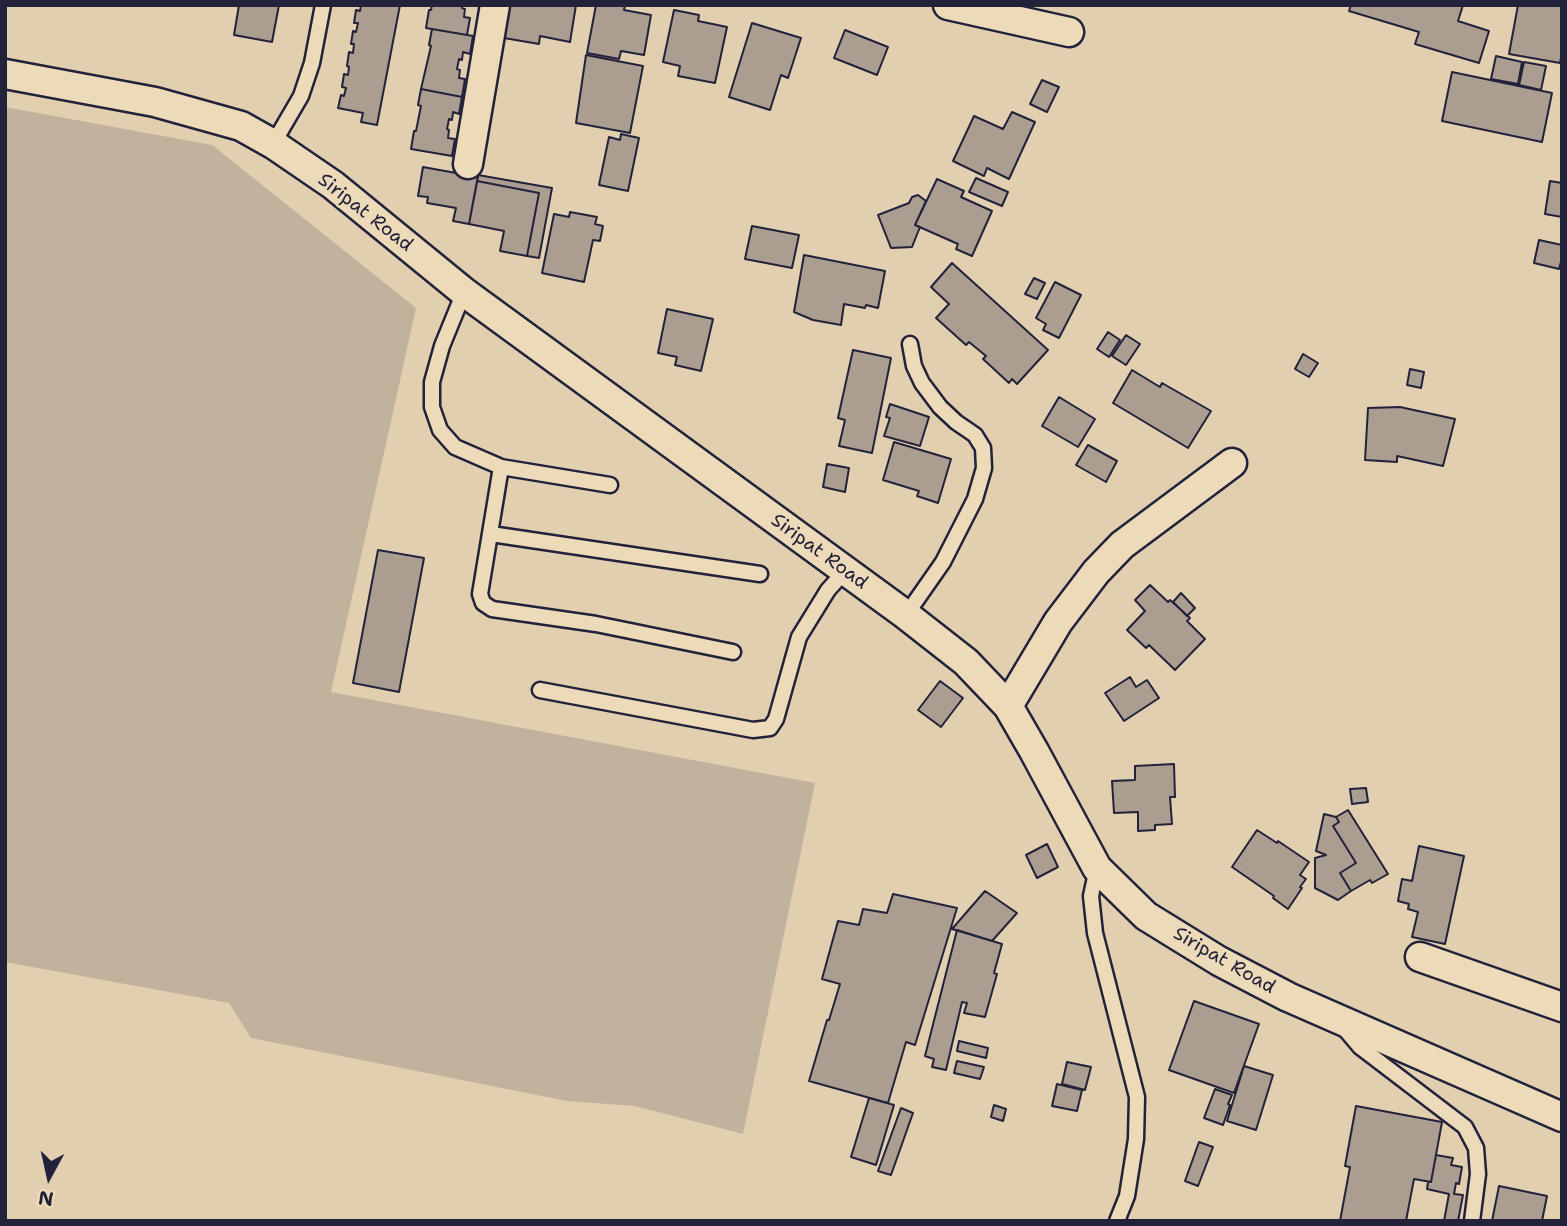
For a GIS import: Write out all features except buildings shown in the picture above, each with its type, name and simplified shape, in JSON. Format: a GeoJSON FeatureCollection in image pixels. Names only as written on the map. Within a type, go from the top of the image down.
{"type":"FeatureCollection","features":[{"type":"Feature","properties":{"kind":"street"},"geometry":{"type":"LineString","coordinates":[[468,164],[495,5]]}},
{"type":"Feature","properties":{"kind":"street"},"geometry":{"type":"LineString","coordinates":[[948,5],[1069,32]]}},
{"type":"Feature","properties":{"kind":"street","name":"Siripat Road"},"geometry":{"type":"LineString","coordinates":[[5,74],[155,102],[241,126],[273,144],[333,185],[464,292],[906,615],[966,662],[1008,706],[1097,868],[1146,916],[1219,961],[1288,997],[1562,1117]]}},
{"type":"Feature","properties":{"kind":"street"},"geometry":{"type":"LineString","coordinates":[[1008,706],[1058,622],[1096,572],[1122,545],[1232,463]]}},
{"type":"Feature","properties":{"kind":"street"},"geometry":{"type":"LineString","coordinates":[[1420,957],[1562,1007]]}},
{"type":"Feature","properties":{"kind":"lane"},"geometry":{"type":"LineString","coordinates":[[273,144],[301,96],[312,63],[323,5]]}},
{"type":"Feature","properties":{"kind":"lane"},"geometry":{"type":"LineString","coordinates":[[464,292],[442,346],[432,382],[432,407],[440,430],[455,447],[501,467],[610,485]]}},
{"type":"Feature","properties":{"kind":"lane"},"geometry":{"type":"LineString","coordinates":[[906,615],[943,562],[975,499],[984,468],[983,448],[975,435],[940,407],[922,383],[914,366],[910,344]]}},
{"type":"Feature","properties":{"kind":"lane"},"geometry":{"type":"LineString","coordinates":[[501,467],[480,594],[483,603],[492,608],[596,624],[733,652]]}},
{"type":"Feature","properties":{"kind":"lane"},"geometry":{"type":"LineString","coordinates":[[491,534],[760,574]]}},
{"type":"Feature","properties":{"kind":"lane"},"geometry":{"type":"LineString","coordinates":[[540,690],[753,730],[770,728],[776,719],[799,637],[828,590],[845,571]]}},
{"type":"Feature","properties":{"kind":"lane"},"geometry":{"type":"LineString","coordinates":[[1097,868],[1091,896],[1095,933],[1137,1097],[1136,1139],[1127,1196],[1117,1221]]}},
{"type":"Feature","properties":{"kind":"lane"},"geometry":{"type":"LineString","coordinates":[[1336,1018],[1360,1047],[1465,1127],[1476,1148],[1478,1174],[1472,1221]]}},
{"type":"Feature","properties":{"kind":"shaded area"},"geometry":{"type":"Polygon","coordinates":[[[5,107],[212,145],[416,308],[331,692],[815,783],[743,1134],[635,1106],[567,1101],[251,1038],[229,1003],[5,962],[5,107]]]}}]}
